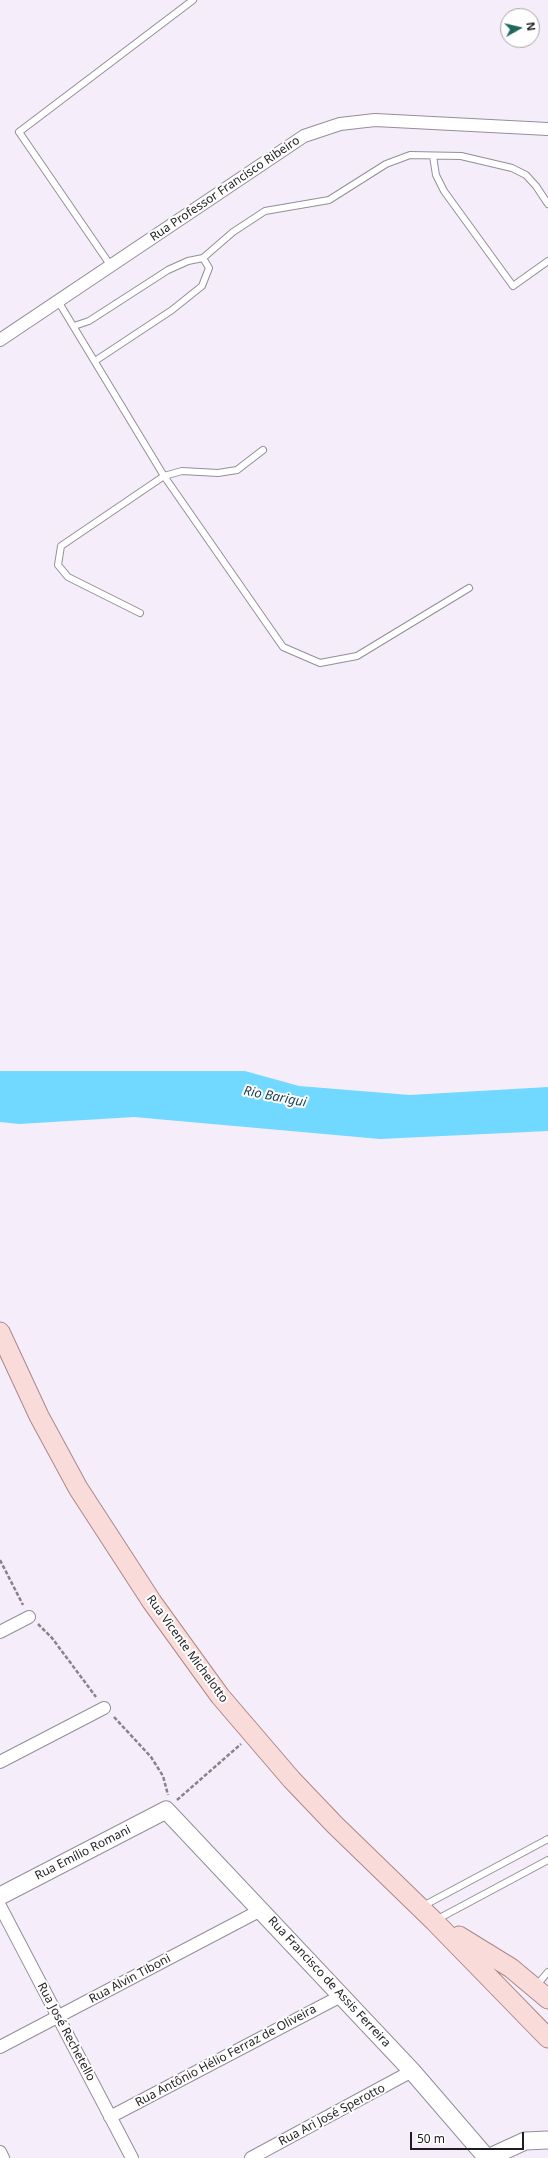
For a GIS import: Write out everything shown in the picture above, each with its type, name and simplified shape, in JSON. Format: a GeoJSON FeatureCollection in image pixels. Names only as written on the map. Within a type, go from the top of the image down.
{"type":"FeatureCollection","features":[{"type":"Feature","properties":{"kind":"main road","name":"Rua Vicente Michelotto"},"geometry":{"type":"LineString","coordinates":[[0,1332],[39,1416],[78,1488],[183,1646],[251,1734],[335,1825],[420,1907],[548,2038]]}},
{"type":"Feature","properties":{"kind":"main road","name":"Rua Vicente Michelotto"},"geometry":{"type":"LineString","coordinates":[[434,1921],[511,1968],[542,1993]]}},
{"type":"Feature","properties":{"kind":"street","name":"Rua Professor Francisco Ribeiro"},"geometry":{"type":"LineString","coordinates":[[0,340],[304,136],[340,124],[375,120],[548,129]]}},
{"type":"Feature","properties":{"kind":"street"},"geometry":{"type":"LineString","coordinates":[[0,1632],[29,1617]]}},
{"type":"Feature","properties":{"kind":"street"},"geometry":{"type":"LineString","coordinates":[[0,1762],[104,1708]]}},
{"type":"Feature","properties":{"kind":"street","name":"Rua Emílio Romani"},"geometry":{"type":"LineString","coordinates":[[0,1896],[166,1810]]}},
{"type":"Feature","properties":{"kind":"street","name":"Rua Francisco de Assis Ferreira"},"geometry":{"type":"LineString","coordinates":[[166,1810],[412,2071],[488,2158]]}},
{"type":"Feature","properties":{"kind":"street","name":"Rua José Rechetello"},"geometry":{"type":"LineString","coordinates":[[0,1906],[132,2158]]}},
{"type":"Feature","properties":{"kind":"street","name":"Rua Alvin Tiboni"},"geometry":{"type":"LineString","coordinates":[[0,2048],[261,1910]]}},
{"type":"Feature","properties":{"kind":"street","name":"Rua Antônio Hélio Ferraz de Oliveira"},"geometry":{"type":"LineString","coordinates":[[110,2117],[341,1996]]}},
{"type":"Feature","properties":{"kind":"street","name":"Rua Ari José Sperotto"},"geometry":{"type":"LineString","coordinates":[[251,2158],[412,2071]]}},
{"type":"Feature","properties":{"kind":"street"},"geometry":{"type":"LineString","coordinates":[[488,2158],[525,2141],[548,2140]]}},
{"type":"Feature","properties":{"kind":"street"},"geometry":{"type":"LineString","coordinates":[[0,2152],[3,2158]]}},
{"type":"Feature","properties":{"kind":"lane"},"geometry":{"type":"LineString","coordinates":[[111,266],[19,132],[193,0]]}},
{"type":"Feature","properties":{"kind":"lane"},"geometry":{"type":"LineString","coordinates":[[74,326],[89,322],[168,270],[188,261],[203,258],[232,232],[265,212],[329,200],[386,164],[410,155],[474,158],[512,168],[526,175],[536,186],[548,204]]}},
{"type":"Feature","properties":{"kind":"lane"},"geometry":{"type":"LineString","coordinates":[[434,156],[436,175],[444,191],[512,286],[548,261]]}},
{"type":"Feature","properties":{"kind":"lane"},"geometry":{"type":"LineString","coordinates":[[95,361],[172,310],[202,286],[209,268],[203,258]]}},
{"type":"Feature","properties":{"kind":"lane"},"geometry":{"type":"LineString","coordinates":[[58,301],[164,476],[283,647],[320,663],[357,656],[469,588]]}},
{"type":"Feature","properties":{"kind":"lane"},"geometry":{"type":"LineString","coordinates":[[140,612],[68,577],[58,565],[61,546],[164,476],[182,471],[218,473],[237,470],[263,450]]}},
{"type":"Feature","properties":{"kind":"lane"},"geometry":{"type":"LineString","coordinates":[[420,1907],[548,1839]]}},
{"type":"Feature","properties":{"kind":"lane"},"geometry":{"type":"LineString","coordinates":[[434,1921],[548,1860]]}},
{"type":"Feature","properties":{"kind":"lane"},"geometry":{"type":"LineString","coordinates":[[542,1993],[548,1972]]}},
{"type":"Feature","properties":{"kind":"path"},"geometry":{"type":"LineString","coordinates":[[0,1560],[29,1617],[52,1638],[104,1708],[151,1757],[163,1776],[167,1789],[166,1810]]}},
{"type":"Feature","properties":{"kind":"path"},"geometry":{"type":"LineString","coordinates":[[166,1810],[251,1734]]}},
{"type":"Feature","properties":{"kind":"water","name":"Rio Barigui"},"geometry":{"type":"Polygon","coordinates":[[[0,1071],[245,1071],[299,1086],[410,1095],[548,1087],[548,1131],[380,1139],[134,1117],[19,1124],[0,1122],[0,1071]]]}}]}
